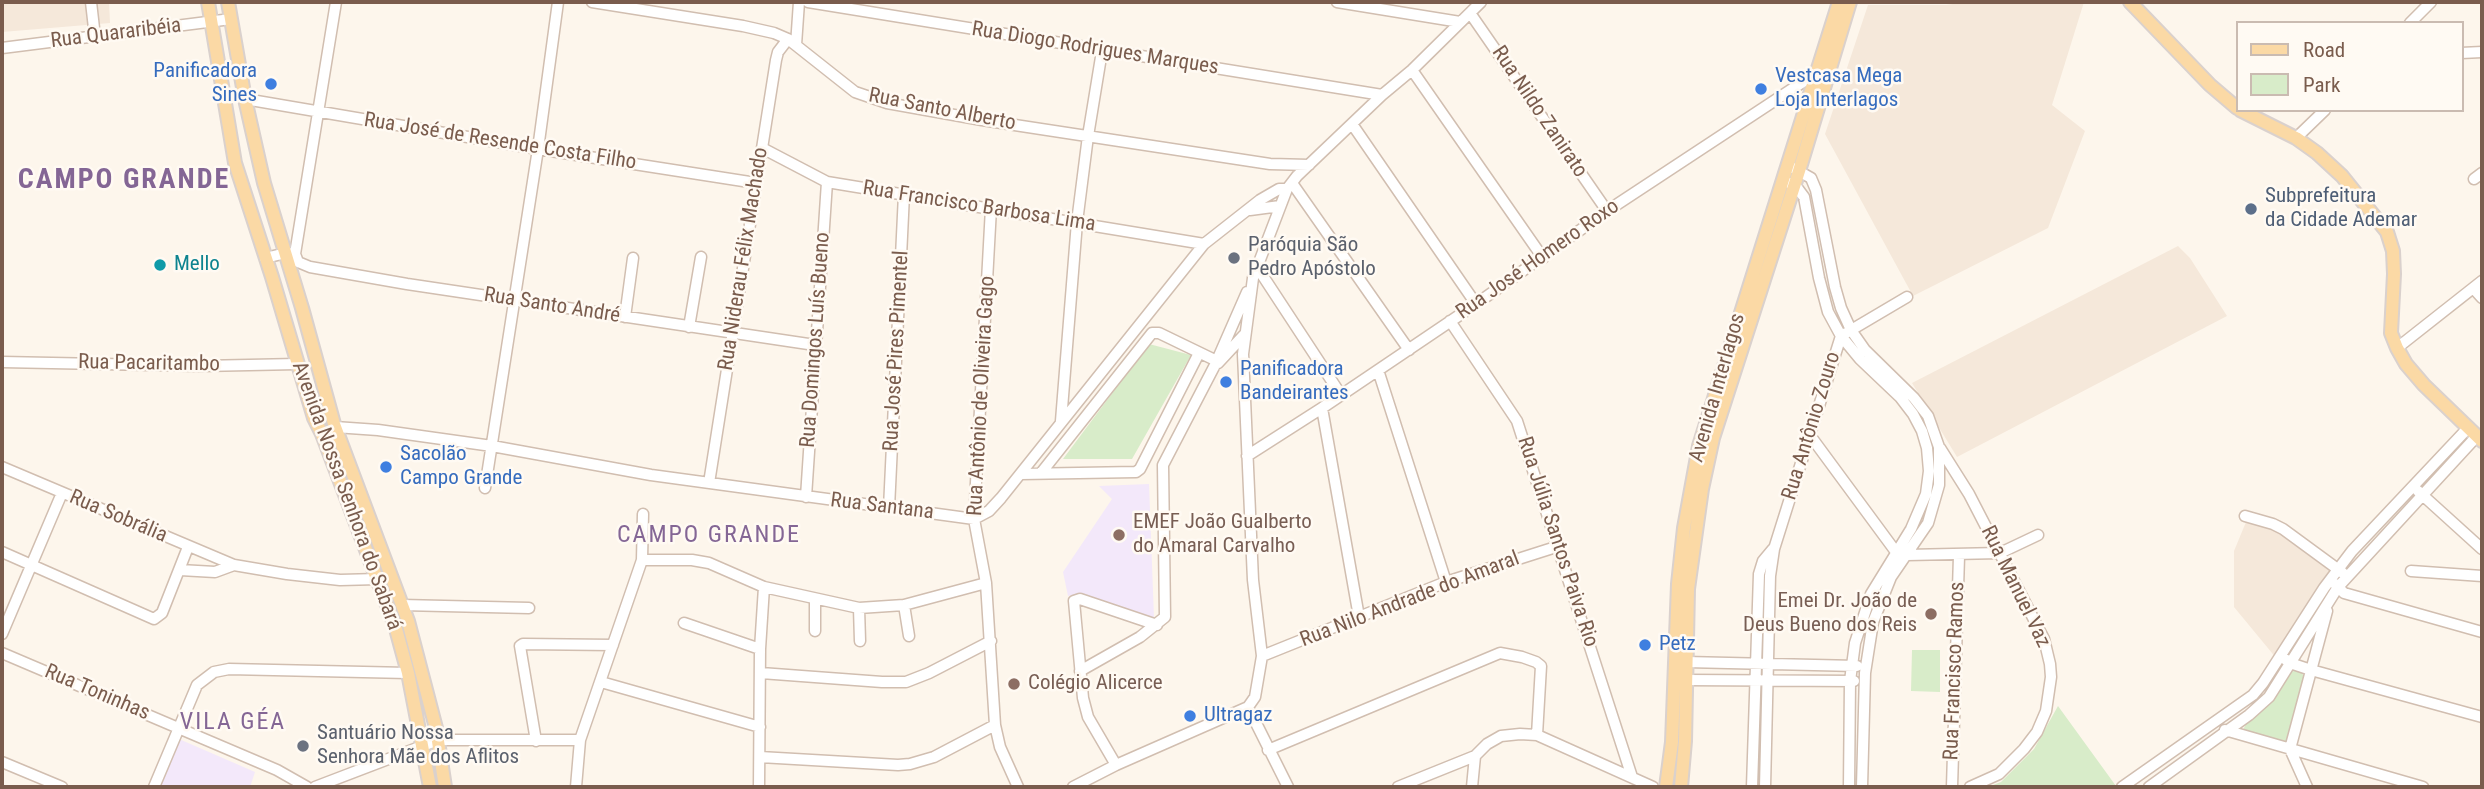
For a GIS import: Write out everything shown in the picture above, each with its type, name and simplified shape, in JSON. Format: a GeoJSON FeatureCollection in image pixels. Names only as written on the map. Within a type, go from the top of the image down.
{"type":"FeatureCollection","features":[{"type":"Feature","properties":{"kind":"main road","name":"Avenida Nossa Senhora do Sabará"},"geometry":{"type":"LineString","coordinates":[[208,2],[235,163],[314,418],[378,579],[408,673],[430,787]]}},
{"type":"Feature","properties":{"kind":"main road","name":"Avenida Nossa Senhora do Sabará"},"geometry":{"type":"LineString","coordinates":[[228,2],[257,156],[290,253],[335,427],[402,605],[421,666],[438,740],[445,787]]}},
{"type":"Feature","properties":{"kind":"main road","name":"Avenida Interlagos"},"geometry":{"type":"LineString","coordinates":[[1793,168],[1817,72],[1839,2]]}},
{"type":"Feature","properties":{"kind":"main road","name":"Avenida Interlagos"},"geometry":{"type":"LineString","coordinates":[[1666,787],[1672,741],[1678,584],[1699,446],[1793,168],[1832,66],[1850,2]]}},
{"type":"Feature","properties":{"kind":"main road"},"geometry":{"type":"LineString","coordinates":[[2130,2],[2210,85],[2236,107]]}},
{"type":"Feature","properties":{"kind":"main road"},"geometry":{"type":"LineString","coordinates":[[2245,112],[2296,138],[2317,153],[2342,176],[2387,232],[2393,251],[2394,274],[2391,333],[2397,348],[2415,374],[2476,435]]}},
{"type":"Feature","properties":{"kind":"main road","name":"Avenida Interlagos"},"geometry":{"type":"LineString","coordinates":[[1681,787],[1685,741],[1688,589],[1693,542],[1713,438],[1758,293],[1788,183]]}},
{"type":"Feature","properties":{"kind":"main road"},"geometry":{"type":"LineString","coordinates":[[314,418],[322,425],[335,427]]}},
{"type":"Feature","properties":{"kind":"street"},"geometry":{"type":"LineString","coordinates":[[91,2],[95,37]]}},
{"type":"Feature","properties":{"kind":"street"},"geometry":{"type":"LineString","coordinates":[[265,258],[290,253],[318,112],[336,2]]}},
{"type":"Feature","properties":{"kind":"street"},"geometry":{"type":"LineString","coordinates":[[485,488],[558,2]]}},
{"type":"Feature","properties":{"kind":"street","name":"Rua Santo Alberto"},"geometry":{"type":"LineString","coordinates":[[592,2],[760,28],[792,42],[855,92],[867,98],[982,120],[1270,164],[1309,165]]}},
{"type":"Feature","properties":{"kind":"street","name":"Rua Niderau Félix Machado"},"geometry":{"type":"LineString","coordinates":[[709,483],[776,60],[778,52],[792,42],[799,2]]}},
{"type":"Feature","properties":{"kind":"street","name":"Rua Diogo Rodrigues Marques"},"geometry":{"type":"LineString","coordinates":[[808,2],[1382,95]]}},
{"type":"Feature","properties":{"kind":"street"},"geometry":{"type":"LineString","coordinates":[[1337,2],[1460,22]]}},
{"type":"Feature","properties":{"kind":"street"},"geometry":{"type":"LineString","coordinates":[[1080,671],[1157,625],[1165,617],[1161,471],[1217,362],[1280,206],[1292,183],[1382,95],[1412,71],[1481,2]]}},
{"type":"Feature","properties":{"kind":"street"},"geometry":{"type":"LineString","coordinates":[[2412,21],[2431,2]]}},
{"type":"Feature","properties":{"kind":"street","name":"Rua Nildo Zanirato"},"geometry":{"type":"LineString","coordinates":[[1470,13],[1607,211]]}},
{"type":"Feature","properties":{"kind":"street","name":"Rua Quararibéia"},"geometry":{"type":"LineString","coordinates":[[2,48],[231,19]]}},
{"type":"Feature","properties":{"kind":"street"},"geometry":{"type":"LineString","coordinates":[[1062,421],[1077,222],[1102,51]]}},
{"type":"Feature","properties":{"kind":"street"},"geometry":{"type":"LineString","coordinates":[[2463,53],[2482,52]]}},
{"type":"Feature","properties":{"kind":"street","name":"Rua José Homero Roxo"},"geometry":{"type":"LineString","coordinates":[[1247,456],[1409,350],[1607,211],[1817,72],[1832,66]]}},
{"type":"Feature","properties":{"kind":"street"},"geometry":{"type":"LineString","coordinates":[[1412,71],[1543,258]]}},
{"type":"Feature","properties":{"kind":"street","name":"Rua José de Resende Costa Filho"},"geometry":{"type":"LineString","coordinates":[[245,99],[756,183]]}},
{"type":"Feature","properties":{"kind":"street"},"geometry":{"type":"LineString","coordinates":[[2296,138],[2323,112]]}},
{"type":"Feature","properties":{"kind":"street"},"geometry":{"type":"LineString","coordinates":[[1352,124],[1476,304]]}},
{"type":"Feature","properties":{"kind":"street","name":"Rua Francisco Barbosa Lima"},"geometry":{"type":"LineString","coordinates":[[762,148],[827,182],[1204,244]]}},
{"type":"Feature","properties":{"kind":"street","name":"Rua Santo Alberto"},"geometry":{"type":"LineString","coordinates":[[1270,164],[1292,183]]}},
{"type":"Feature","properties":{"kind":"street"},"geometry":{"type":"LineString","coordinates":[[1793,168],[1811,178],[1816,190],[1835,287],[1851,330],[1865,350],[1914,398],[1928,416],[1939,447],[1940,485],[1928,523],[1891,577],[1873,622],[1864,681],[1862,787]]}},
{"type":"Feature","properties":{"kind":"street","name":"Rua Domingos Luís Bueno"},"geometry":{"type":"LineString","coordinates":[[806,497],[827,182]]}},
{"type":"Feature","properties":{"kind":"street"},"geometry":{"type":"LineString","coordinates":[[974,519],[995,505],[1021,474],[1204,244],[1246,211],[1292,183]]}},
{"type":"Feature","properties":{"kind":"street"},"geometry":{"type":"LineString","coordinates":[[1292,183],[1409,350]]}},
{"type":"Feature","properties":{"kind":"street"},"geometry":{"type":"LineString","coordinates":[[1788,183],[1802,191],[1822,295],[1841,336],[1860,359],[1900,397],[1922,431],[1927,448],[1929,471],[1926,494],[1911,528],[1871,594],[1855,643],[1850,681],[1849,787]]}},
{"type":"Feature","properties":{"kind":"street","name":"Rua José Pires Pimentel"},"geometry":{"type":"LineString","coordinates":[[889,508],[904,194]]}},
{"type":"Feature","properties":{"kind":"street"},"geometry":{"type":"LineString","coordinates":[[1246,211],[1280,206]]}},
{"type":"Feature","properties":{"kind":"street","name":"Rua Antônio de Oliveira Gago"},"geometry":{"type":"LineString","coordinates":[[991,208],[974,519],[986,583],[995,725],[1000,747],[1018,787]]}},
{"type":"Feature","properties":{"kind":"street","name":"Rua Santo André"},"geometry":{"type":"LineString","coordinates":[[290,253],[298,262],[310,267],[407,284],[816,345]]}},
{"type":"Feature","properties":{"kind":"street"},"geometry":{"type":"LineString","coordinates":[[689,327],[701,257]]}},
{"type":"Feature","properties":{"kind":"street"},"geometry":{"type":"LineString","coordinates":[[625,317],[633,258]]}},
{"type":"Feature","properties":{"kind":"street"},"geometry":{"type":"LineString","coordinates":[[1257,267],[1341,395]]}},
{"type":"Feature","properties":{"kind":"street"},"geometry":{"type":"LineString","coordinates":[[1073,787],[1116,765],[1248,707],[1255,697],[1262,656],[1253,580],[1243,370],[1244,335],[1253,278]]}},
{"type":"Feature","properties":{"kind":"street"},"geometry":{"type":"LineString","coordinates":[[2397,348],[2482,281]]}},
{"type":"Feature","properties":{"kind":"street"},"geometry":{"type":"LineString","coordinates":[[2473,288],[2482,298]]}},
{"type":"Feature","properties":{"kind":"street","name":"Rua Antônio Zouro"},"geometry":{"type":"LineString","coordinates":[[1765,787],[1770,576],[1774,549],[1841,336],[1907,298]]}},
{"type":"Feature","properties":{"kind":"street","name":"Rua Júlia Santos Paiva Rio"},"geometry":{"type":"LineString","coordinates":[[1450,321],[1517,421],[1632,777]]}},
{"type":"Feature","properties":{"kind":"street"},"geometry":{"type":"LineString","coordinates":[[1041,473],[1152,333],[1159,333],[1217,362]]}},
{"type":"Feature","properties":{"kind":"street"},"geometry":{"type":"LineString","coordinates":[[1217,362],[1244,335]]}},
{"type":"Feature","properties":{"kind":"street"},"geometry":{"type":"LineString","coordinates":[[1021,474],[1136,471],[1199,353]]}},
{"type":"Feature","properties":{"kind":"street","name":"Rua Pacaritambo"},"geometry":{"type":"LineString","coordinates":[[2,362],[201,366],[297,364]]}},
{"type":"Feature","properties":{"kind":"street"},"geometry":{"type":"LineString","coordinates":[[1378,370],[1446,582]]}},
{"type":"Feature","properties":{"kind":"street"},"geometry":{"type":"LineString","coordinates":[[1322,408],[1359,617]]}},
{"type":"Feature","properties":{"kind":"street","name":"Rua Santana"},"geometry":{"type":"LineString","coordinates":[[335,427],[378,430],[492,446],[651,475],[974,519]]}},
{"type":"Feature","properties":{"kind":"street"},"geometry":{"type":"LineString","coordinates":[[1809,433],[1896,552],[1907,555],[1959,556],[2000,553],[2038,534]]}},
{"type":"Feature","properties":{"kind":"street"},"geometry":{"type":"LineString","coordinates":[[2343,573],[2352,551],[2413,487],[2476,435]]}},
{"type":"Feature","properties":{"kind":"street"},"geometry":{"type":"LineString","coordinates":[[2122,787],[2253,695],[2334,583],[2422,496],[2476,435]]}},
{"type":"Feature","properties":{"kind":"street","name":"Rua Manuel Vaz"},"geometry":{"type":"LineString","coordinates":[[1939,447],[1969,494],[2044,639],[2050,664],[2046,711],[2037,732],[2024,750],[1999,774],[1970,787]]}},
{"type":"Feature","properties":{"kind":"street","name":"Rua Sobrália"},"geometry":{"type":"LineString","coordinates":[[2,467],[234,565],[340,580],[378,579]]}},
{"type":"Feature","properties":{"kind":"street"},"geometry":{"type":"LineString","coordinates":[[2413,487],[2482,549]]}},
{"type":"Feature","properties":{"kind":"street"},"geometry":{"type":"LineString","coordinates":[[2,634],[62,493]]}},
{"type":"Feature","properties":{"kind":"street"},"geometry":{"type":"LineString","coordinates":[[576,787],[580,740],[642,561],[643,514]]}},
{"type":"Feature","properties":{"kind":"street"},"geometry":{"type":"LineString","coordinates":[[2245,516],[2283,529],[2343,573]]}},
{"type":"Feature","properties":{"kind":"street","name":"Rua Nilo Andrade do Amaral"},"geometry":{"type":"LineString","coordinates":[[1262,656],[1446,582],[1559,546]]}},
{"type":"Feature","properties":{"kind":"street"},"geometry":{"type":"LineString","coordinates":[[2,552],[149,618],[158,618],[162,614],[188,547]]}},
{"type":"Feature","properties":{"kind":"street","name":"Rua Antônio Zouro"},"geometry":{"type":"LineString","coordinates":[[1752,787],[1760,571],[1763,561],[1774,549]]}},
{"type":"Feature","properties":{"kind":"street","name":"Rua Francisco Ramos"},"geometry":{"type":"LineString","coordinates":[[1952,787],[1959,556]]}},
{"type":"Feature","properties":{"kind":"street"},"geometry":{"type":"LineString","coordinates":[[642,561],[692,560],[709,563],[764,587],[859,608],[904,605],[986,583]]}},
{"type":"Feature","properties":{"kind":"street","name":"Rua Sobrália"},"geometry":{"type":"LineString","coordinates":[[180,570],[215,572],[234,565]]}},
{"type":"Feature","properties":{"kind":"street"},"geometry":{"type":"LineString","coordinates":[[2411,571],[2482,576]]}},
{"type":"Feature","properties":{"kind":"street"},"geometry":{"type":"LineString","coordinates":[[2307,787],[2290,749],[2334,583]]}},
{"type":"Feature","properties":{"kind":"street"},"geometry":{"type":"LineString","coordinates":[[2334,583],[2344,593],[2482,632]]}},
{"type":"Feature","properties":{"kind":"street"},"geometry":{"type":"LineString","coordinates":[[759,787],[760,649],[764,587]]}},
{"type":"Feature","properties":{"kind":"street"},"geometry":{"type":"LineString","coordinates":[[815,599],[815,631]]}},
{"type":"Feature","properties":{"kind":"street"},"geometry":{"type":"LineString","coordinates":[[1116,765],[1088,717],[1080,671],[1074,600],[1080,599],[1157,625]]}},
{"type":"Feature","properties":{"kind":"street"},"geometry":{"type":"LineString","coordinates":[[2149,787],[2269,697],[2329,600]]}},
{"type":"Feature","properties":{"kind":"street"},"geometry":{"type":"LineString","coordinates":[[402,605],[529,608]]}},
{"type":"Feature","properties":{"kind":"street"},"geometry":{"type":"LineString","coordinates":[[904,605],[909,636]]}},
{"type":"Feature","properties":{"kind":"street"},"geometry":{"type":"LineString","coordinates":[[859,608],[860,641]]}},
{"type":"Feature","properties":{"kind":"street"},"geometry":{"type":"LineString","coordinates":[[684,623],[760,649]]}},
{"type":"Feature","properties":{"kind":"street"},"geometry":{"type":"LineString","coordinates":[[761,673],[906,682],[991,641]]}},
{"type":"Feature","properties":{"kind":"street"},"geometry":{"type":"LineString","coordinates":[[536,741],[520,646],[523,643],[613,645]]}},
{"type":"Feature","properties":{"kind":"street","name":"Rua Toninhas"},"geometry":{"type":"LineString","coordinates":[[2,653],[277,770],[307,787]]}},
{"type":"Feature","properties":{"kind":"street"},"geometry":{"type":"LineString","coordinates":[[1269,750],[1500,653],[1522,657],[1541,666],[1538,735]]}},
{"type":"Feature","properties":{"kind":"street"},"geometry":{"type":"LineString","coordinates":[[2281,654],[2290,663],[2311,670],[2482,717]]}},
{"type":"Feature","properties":{"kind":"street"},"geometry":{"type":"LineString","coordinates":[[1686,662],[1865,667]]}},
{"type":"Feature","properties":{"kind":"street"},"geometry":{"type":"LineString","coordinates":[[154,787],[197,685],[205,676],[218,670],[408,673]]}},
{"type":"Feature","properties":{"kind":"street"},"geometry":{"type":"LineString","coordinates":[[1686,680],[1864,681]]}},
{"type":"Feature","properties":{"kind":"street"},"geometry":{"type":"LineString","coordinates":[[601,682],[760,727]]}},
{"type":"Feature","properties":{"kind":"street"},"geometry":{"type":"LineString","coordinates":[[1248,707],[1287,787]]}},
{"type":"Feature","properties":{"kind":"street"},"geometry":{"type":"LineString","coordinates":[[2215,723],[2227,731],[2423,787]]}},
{"type":"Feature","properties":{"kind":"street"},"geometry":{"type":"LineString","coordinates":[[760,757],[910,764],[934,757],[995,725]]}},
{"type":"Feature","properties":{"kind":"street"},"geometry":{"type":"LineString","coordinates":[[1398,787],[1475,757],[1487,744],[1502,736],[1520,734],[1538,735],[1653,787]]}},
{"type":"Feature","properties":{"kind":"street"},"geometry":{"type":"LineString","coordinates":[[315,787],[438,740],[580,740]]}},
{"type":"Feature","properties":{"kind":"street"},"geometry":{"type":"LineString","coordinates":[[1472,787],[1475,757]]}},
{"type":"Feature","properties":{"kind":"street"},"geometry":{"type":"LineString","coordinates":[[2,762],[62,787]]}},
{"type":"Feature","properties":{"kind":"shaded area"},"geometry":{"type":"Polygon","coordinates":[[[2,2],[109,2],[110,23],[2,32],[2,2]]]}},
{"type":"Feature","properties":{"kind":"shaded area"},"geometry":{"type":"Polygon","coordinates":[[[1966,2],[2084,2],[2052,105],[2085,131],[2048,228],[1913,296],[1825,134],[1868,5],[1946,5],[1966,2]]]}},
{"type":"Feature","properties":{"kind":"shaded area"},"geometry":{"type":"Polygon","coordinates":[[[2178,246],[2190,258],[2227,316],[1957,457],[1912,383],[2178,246]]]}},
{"type":"Feature","properties":{"kind":"shaded area","name":"EMEF João Gualberto do Amaral Carvalho"},"geometry":{"type":"Polygon","coordinates":[[[1149,484],[1154,618],[1077,594],[1068,596],[1063,572],[1112,499],[1099,486],[1149,484]]]}},
{"type":"Feature","properties":{"kind":"shaded area"},"geometry":{"type":"Polygon","coordinates":[[[2254,516],[2347,572],[2286,670],[2234,607],[2234,551],[2246,522],[2254,516]]]}},
{"type":"Feature","properties":{"kind":"shaded area"},"geometry":{"type":"Polygon","coordinates":[[[179,739],[255,772],[250,787],[159,787],[179,739]]]}},
{"type":"Feature","properties":{"kind":"green space"},"geometry":{"type":"Polygon","coordinates":[[[1149,344],[1191,355],[1132,459],[1063,459],[1149,344]]]}},
{"type":"Feature","properties":{"kind":"green space"},"geometry":{"type":"Polygon","coordinates":[[[1912,650],[1940,650],[1940,692],[1911,691],[1912,650]]]}},
{"type":"Feature","properties":{"kind":"green space"},"geometry":{"type":"Polygon","coordinates":[[[2289,672],[2301,672],[2304,676],[2287,742],[2242,732],[2246,724],[2269,703],[2289,672]]]}},
{"type":"Feature","properties":{"kind":"green space"},"geometry":{"type":"Polygon","coordinates":[[[2058,706],[2116,786],[1988,787],[2001,782],[2034,749],[2058,706]]]}},
{"type":"Feature","properties":{"kind":"place","name":"Panificadora Sines"},"geometry":{"type":"Point","coordinates":[271,84]}},
{"type":"Feature","properties":{"kind":"place","name":"Vestcasa Mega Loja Interlagos"},"geometry":{"type":"Point","coordinates":[1761,89]}},
{"type":"Feature","properties":{"kind":"place","name":"Subprefeitura da Cidade Ademar"},"geometry":{"type":"Point","coordinates":[2251,209]}},
{"type":"Feature","properties":{"kind":"place","name":"Paróquia São Pedro Apóstolo"},"geometry":{"type":"Point","coordinates":[1234,258]}},
{"type":"Feature","properties":{"kind":"place","name":"Mello"},"geometry":{"type":"Point","coordinates":[160,265]}},
{"type":"Feature","properties":{"kind":"place","name":"Panificadora Bandeirantes"},"geometry":{"type":"Point","coordinates":[1226,382]}},
{"type":"Feature","properties":{"kind":"place","name":"Sacolão Campo Grande"},"geometry":{"type":"Point","coordinates":[386,467]}},
{"type":"Feature","properties":{"kind":"place","name":"EMEF João Gualberto do Amaral Carvalho"},"geometry":{"type":"Point","coordinates":[1119,535]}},
{"type":"Feature","properties":{"kind":"place","name":"Emei Dr. João de Deus Bueno dos Reis"},"geometry":{"type":"Point","coordinates":[1931,614]}},
{"type":"Feature","properties":{"kind":"place","name":"Petz"},"geometry":{"type":"Point","coordinates":[1645,645]}},
{"type":"Feature","properties":{"kind":"place","name":"Colégio Alicerce"},"geometry":{"type":"Point","coordinates":[1014,684]}},
{"type":"Feature","properties":{"kind":"place","name":"Ultragaz"},"geometry":{"type":"Point","coordinates":[1190,716]}},
{"type":"Feature","properties":{"kind":"place","name":"Santuário Nossa Senhora Mãe dos Aflitos"},"geometry":{"type":"Point","coordinates":[303,746]}},
{"type":"Feature","properties":{"kind":"district","name":"CAMPO GRANDE"},"geometry":{"type":"Point","coordinates":[124,181]}},
{"type":"Feature","properties":{"kind":"district","name":"CAMPO GRANDE"},"geometry":{"type":"Point","coordinates":[709,536]}},
{"type":"Feature","properties":{"kind":"district","name":"VILA GÉA"},"geometry":{"type":"Point","coordinates":[233,723]}}]}
